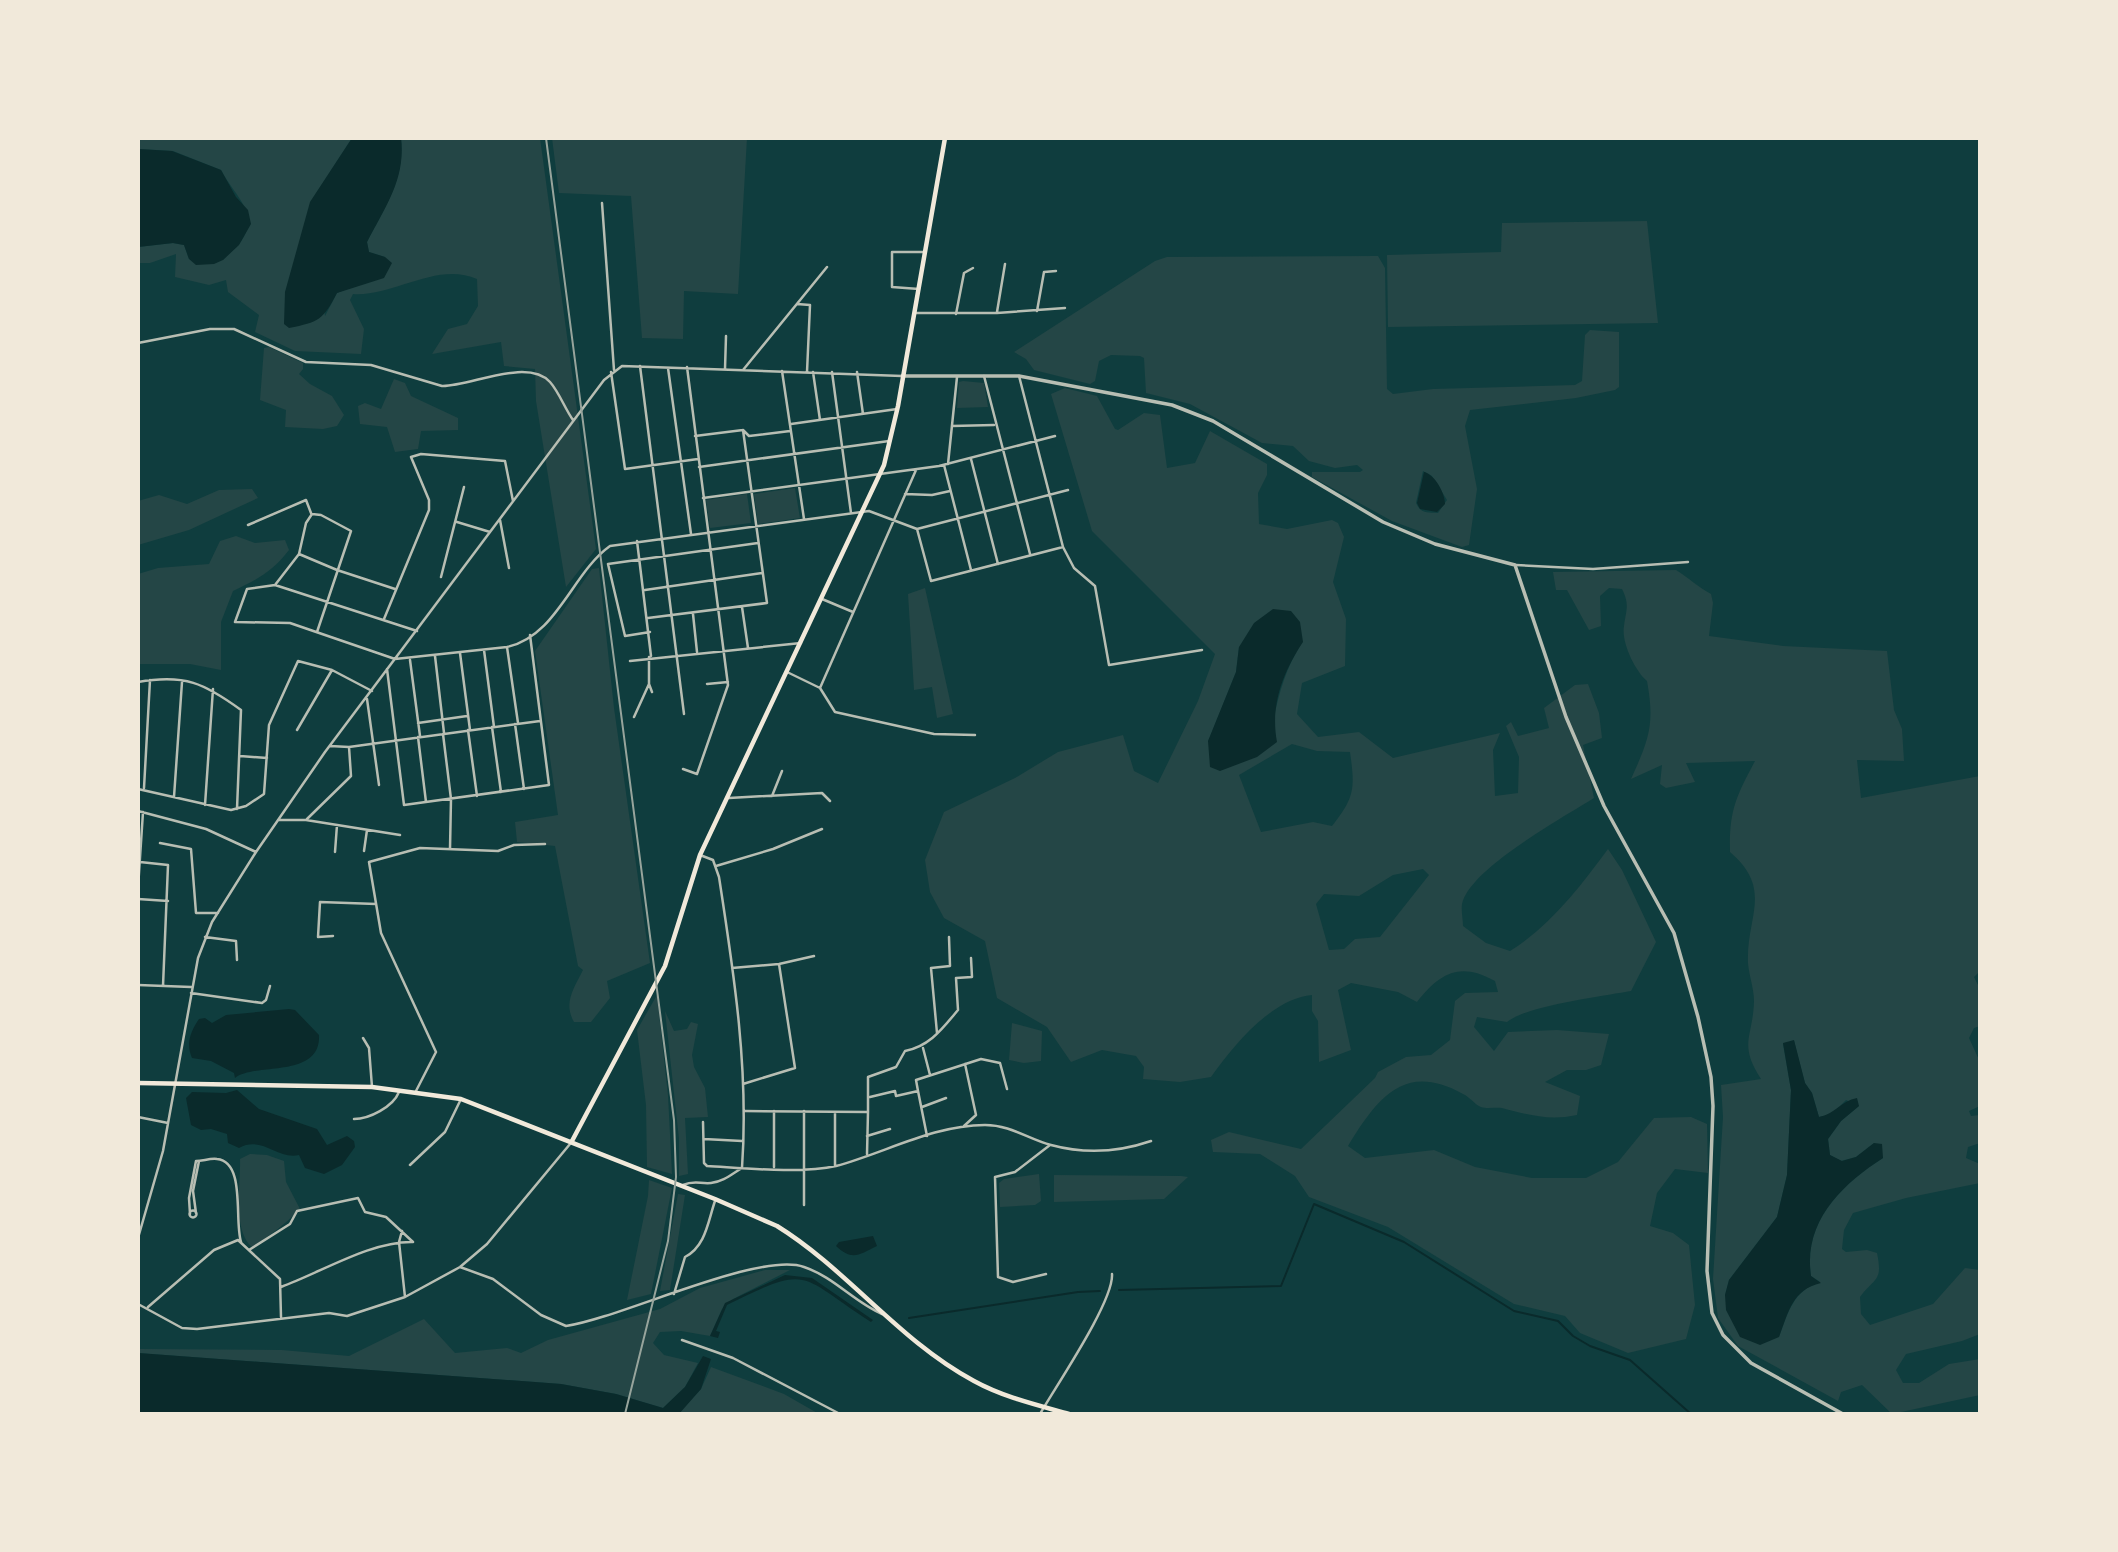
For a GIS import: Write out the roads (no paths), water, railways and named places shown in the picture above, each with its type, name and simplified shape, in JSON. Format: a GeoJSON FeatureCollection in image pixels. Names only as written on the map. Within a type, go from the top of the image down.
{"type":"FeatureCollection","features":[{"type":"Feature","properties":{"kind":"main road"},"geometry":{"type":"LineString","coordinates":[[572,1141],[665,966],[700,855],[880,473],[897,409],[946,138]]}},
{"type":"Feature","properties":{"kind":"main road"},"geometry":{"type":"LineString","coordinates":[[138,1083],[372,1087],[461,1099],[683,1185],[797,1239],[886,1316],[973,1381],[1069,1414]]}},
{"type":"Feature","properties":{"kind":"street"},"geometry":{"type":"LineString","coordinates":[[602,203],[612,371],[625,469],[698,459]]}},
{"type":"Feature","properties":{"kind":"street"},"geometry":{"type":"LineString","coordinates":[[919,289],[892,287],[892,252],[925,252]]}},
{"type":"Feature","properties":{"kind":"street"},"geometry":{"type":"LineString","coordinates":[[997,313],[1005,264]]}},
{"type":"Feature","properties":{"kind":"street"},"geometry":{"type":"LineString","coordinates":[[743,370],[827,267]]}},
{"type":"Feature","properties":{"kind":"street"},"geometry":{"type":"LineString","coordinates":[[956,314],[964,273],[973,268]]}},
{"type":"Feature","properties":{"kind":"street"},"geometry":{"type":"LineString","coordinates":[[1037,311],[1044,272],[1056,271]]}},
{"type":"Feature","properties":{"kind":"street"},"geometry":{"type":"LineString","coordinates":[[797,304],[810,305],[807,372]]}},
{"type":"Feature","properties":{"kind":"street"},"geometry":{"type":"LineString","coordinates":[[915,313],[997,313],[1065,308]]}},
{"type":"Feature","properties":{"kind":"street"},"geometry":{"type":"LineString","coordinates":[[138,343],[210,328],[234,329],[306,362],[371,365],[442,386],[454,387],[507,373],[537,375],[550,382],[573,421]]}},
{"type":"Feature","properties":{"kind":"street"},"geometry":{"type":"LineString","coordinates":[[725,369],[726,336]]}},
{"type":"Feature","properties":{"kind":"street"},"geometry":{"type":"LineString","coordinates":[[640,366],[684,714]]}},
{"type":"Feature","properties":{"kind":"street"},"geometry":{"type":"LineString","coordinates":[[138,1238],[151,1201],[177,1084],[192,987],[205,937],[218,913],[256,852],[330,746],[612,371],[640,366],[857,372],[902,376],[1019,376],[1153,400],[1193,412],[1384,522],[1435,544],[1515,565],[1593,569],[1688,562]]}},
{"type":"Feature","properties":{"kind":"street"},"geometry":{"type":"LineString","coordinates":[[668,367],[691,534]]}},
{"type":"Feature","properties":{"kind":"street"},"geometry":{"type":"LineString","coordinates":[[683,769],[697,774],[726,698],[727,682],[687,367]]}},
{"type":"Feature","properties":{"kind":"street"},"geometry":{"type":"LineString","coordinates":[[782,371],[804,519]]}},
{"type":"Feature","properties":{"kind":"street"},"geometry":{"type":"LineString","coordinates":[[813,372],[820,420]]}},
{"type":"Feature","properties":{"kind":"street"},"geometry":{"type":"LineString","coordinates":[[832,372],[851,513]]}},
{"type":"Feature","properties":{"kind":"street"},"geometry":{"type":"LineString","coordinates":[[857,372],[863,414]]}},
{"type":"Feature","properties":{"kind":"street"},"geometry":{"type":"LineString","coordinates":[[957,376],[946,465],[971,571]]}},
{"type":"Feature","properties":{"kind":"street"},"geometry":{"type":"LineString","coordinates":[[984,376],[1030,554]]}},
{"type":"Feature","properties":{"kind":"street"},"geometry":{"type":"LineString","coordinates":[[1019,376],[1063,547],[1074,568],[1095,586],[1109,665],[1202,650]]}},
{"type":"Feature","properties":{"kind":"street"},"geometry":{"type":"LineString","coordinates":[[791,424],[897,409]]}},
{"type":"Feature","properties":{"kind":"street"},"geometry":{"type":"LineString","coordinates":[[952,426],[995,425]]}},
{"type":"Feature","properties":{"kind":"street"},"geometry":{"type":"LineString","coordinates":[[695,436],[743,430],[750,436],[792,431]]}},
{"type":"Feature","properties":{"kind":"street"},"geometry":{"type":"LineString","coordinates":[[648,618],[767,603],[743,430]]}},
{"type":"Feature","properties":{"kind":"street"},"geometry":{"type":"LineString","coordinates":[[703,498],[946,465],[1055,436]]}},
{"type":"Feature","properties":{"kind":"street"},"geometry":{"type":"LineString","coordinates":[[699,467],[890,441]]}},
{"type":"Feature","properties":{"kind":"street"},"geometry":{"type":"LineString","coordinates":[[384,619],[429,510],[429,500],[411,457],[421,454],[505,461],[513,501]]}},
{"type":"Feature","properties":{"kind":"street"},"geometry":{"type":"LineString","coordinates":[[971,459],[999,564]]}},
{"type":"Feature","properties":{"kind":"street"},"geometry":{"type":"LineString","coordinates":[[820,688],[916,470]]}},
{"type":"Feature","properties":{"kind":"street"},"geometry":{"type":"LineString","coordinates":[[441,577],[464,487]]}},
{"type":"Feature","properties":{"kind":"street"},"geometry":{"type":"LineString","coordinates":[[417,631],[275,585],[247,589],[235,622],[290,624],[395,659],[410,660],[484,650],[507,646],[530,635],[557,610],[601,553],[610,546],[869,511],[917,529],[1068,489]]}},
{"type":"Feature","properties":{"kind":"street"},"geometry":{"type":"LineString","coordinates":[[905,494],[932,495],[950,491]]}},
{"type":"Feature","properties":{"kind":"street"},"geometry":{"type":"LineString","coordinates":[[248,525],[306,500],[312,514]]}},
{"type":"Feature","properties":{"kind":"street"},"geometry":{"type":"LineString","coordinates":[[275,585],[299,554],[306,523],[312,514]]}},
{"type":"Feature","properties":{"kind":"street"},"geometry":{"type":"LineString","coordinates":[[312,514],[321,515],[351,531],[317,632]]}},
{"type":"Feature","properties":{"kind":"street"},"geometry":{"type":"LineString","coordinates":[[500,520],[509,568]]}},
{"type":"Feature","properties":{"kind":"street"},"geometry":{"type":"LineString","coordinates":[[457,522],[490,532]]}},
{"type":"Feature","properties":{"kind":"street"},"geometry":{"type":"LineString","coordinates":[[917,529],[931,582],[1063,547]]}},
{"type":"Feature","properties":{"kind":"street"},"geometry":{"type":"LineString","coordinates":[[634,717],[649,684],[650,657],[650,632],[637,541]]}},
{"type":"Feature","properties":{"kind":"street"},"geometry":{"type":"LineString","coordinates":[[650,632],[625,636],[611,588],[608,564],[758,543]]}},
{"type":"Feature","properties":{"kind":"street"},"geometry":{"type":"LineString","coordinates":[[299,554],[395,589]]}},
{"type":"Feature","properties":{"kind":"street"},"geometry":{"type":"LineString","coordinates":[[1515,565],[1566,717],[1604,806],[1674,933],[1683,960],[1708,1065],[1713,1106],[1707,1271],[1712,1313],[1723,1335],[1751,1363],[1843,1414]]}},
{"type":"Feature","properties":{"kind":"street"},"geometry":{"type":"LineString","coordinates":[[645,590],[762,573]]}},
{"type":"Feature","properties":{"kind":"street"},"geometry":{"type":"LineString","coordinates":[[822,599],[853,612]]}},
{"type":"Feature","properties":{"kind":"street"},"geometry":{"type":"LineString","coordinates":[[742,607],[748,648]]}},
{"type":"Feature","properties":{"kind":"street"},"geometry":{"type":"LineString","coordinates":[[693,612],[697,652]]}},
{"type":"Feature","properties":{"kind":"street"},"geometry":{"type":"LineString","coordinates":[[387,668],[404,805],[549,785],[530,635]]}},
{"type":"Feature","properties":{"kind":"street"},"geometry":{"type":"LineString","coordinates":[[630,660],[801,643]]}},
{"type":"Feature","properties":{"kind":"street"},"geometry":{"type":"LineString","coordinates":[[507,646],[524,789]]}},
{"type":"Feature","properties":{"kind":"street"},"geometry":{"type":"LineString","coordinates":[[484,650],[501,792]]}},
{"type":"Feature","properties":{"kind":"street"},"geometry":{"type":"LineString","coordinates":[[460,652],[477,796]]}},
{"type":"Feature","properties":{"kind":"street"},"geometry":{"type":"LineString","coordinates":[[435,656],[451,799],[450,849]]}},
{"type":"Feature","properties":{"kind":"street"},"geometry":{"type":"LineString","coordinates":[[410,660],[426,802]]}},
{"type":"Feature","properties":{"kind":"street"},"geometry":{"type":"LineString","coordinates":[[138,789],[205,805],[237,809],[264,794],[269,725],[298,661],[332,670],[372,691]]}},
{"type":"Feature","properties":{"kind":"street"},"geometry":{"type":"LineString","coordinates":[[297,730],[332,670]]}},
{"type":"Feature","properties":{"kind":"street"},"geometry":{"type":"LineString","coordinates":[[787,673],[820,688],[835,712],[934,734],[975,735]]}},
{"type":"Feature","properties":{"kind":"street"},"geometry":{"type":"LineString","coordinates":[[144,790],[150,680]]}},
{"type":"Feature","properties":{"kind":"street"},"geometry":{"type":"LineString","coordinates":[[138,682],[182,681],[206,685],[242,712],[237,809]]}},
{"type":"Feature","properties":{"kind":"street"},"geometry":{"type":"LineString","coordinates":[[174,797],[182,681]]}},
{"type":"Feature","properties":{"kind":"street"},"geometry":{"type":"LineString","coordinates":[[707,684],[727,682]]}},
{"type":"Feature","properties":{"kind":"street"},"geometry":{"type":"LineString","coordinates":[[649,684],[652,692]]}},
{"type":"Feature","properties":{"kind":"street"},"geometry":{"type":"LineString","coordinates":[[205,805],[213,689]]}},
{"type":"Feature","properties":{"kind":"street"},"geometry":{"type":"LineString","coordinates":[[367,699],[379,785]]}},
{"type":"Feature","properties":{"kind":"street"},"geometry":{"type":"LineString","coordinates":[[418,723],[468,716]]}},
{"type":"Feature","properties":{"kind":"street"},"geometry":{"type":"LineString","coordinates":[[330,746],[349,747],[540,720]]}},
{"type":"Feature","properties":{"kind":"street"},"geometry":{"type":"LineString","coordinates":[[306,821],[351,776],[349,747]]}},
{"type":"Feature","properties":{"kind":"street"},"geometry":{"type":"LineString","coordinates":[[240,756],[267,758]]}},
{"type":"Feature","properties":{"kind":"street"},"geometry":{"type":"LineString","coordinates":[[772,796],[782,771]]}},
{"type":"Feature","properties":{"kind":"street"},"geometry":{"type":"LineString","coordinates":[[728,798],[822,793],[830,801]]}},
{"type":"Feature","properties":{"kind":"street"},"geometry":{"type":"LineString","coordinates":[[138,888],[141,812],[206,829],[256,852]]}},
{"type":"Feature","properties":{"kind":"street"},"geometry":{"type":"LineString","coordinates":[[278,820],[306,821],[400,835]]}},
{"type":"Feature","properties":{"kind":"street"},"geometry":{"type":"LineString","coordinates":[[335,852],[337,825]]}},
{"type":"Feature","properties":{"kind":"street"},"geometry":{"type":"LineString","coordinates":[[716,866],[773,849],[822,829]]}},
{"type":"Feature","properties":{"kind":"street"},"geometry":{"type":"LineString","coordinates":[[364,851],[367,830]]}},
{"type":"Feature","properties":{"kind":"street"},"geometry":{"type":"LineString","coordinates":[[160,843],[191,849],[196,913],[218,913]]}},
{"type":"Feature","properties":{"kind":"street"},"geometry":{"type":"LineString","coordinates":[[416,1091],[436,1052],[386,948],[369,862],[420,848],[498,851],[514,845],[545,844]]}},
{"type":"Feature","properties":{"kind":"street"},"geometry":{"type":"LineString","coordinates":[[700,855],[713,860],[716,866],[732,968],[745,1111],[742,1168]]}},
{"type":"Feature","properties":{"kind":"street"},"geometry":{"type":"LineString","coordinates":[[140,862],[168,865],[163,986]]}},
{"type":"Feature","properties":{"kind":"street"},"geometry":{"type":"LineString","coordinates":[[138,899],[168,901]]}},
{"type":"Feature","properties":{"kind":"street"},"geometry":{"type":"LineString","coordinates":[[333,936],[318,937],[320,902],[376,904]]}},
{"type":"Feature","properties":{"kind":"street"},"geometry":{"type":"LineString","coordinates":[[205,937],[236,941],[237,960]]}},
{"type":"Feature","properties":{"kind":"street"},"geometry":{"type":"LineString","coordinates":[[937,1035],[931,968],[950,965],[948,937]]}},
{"type":"Feature","properties":{"kind":"street"},"geometry":{"type":"LineString","coordinates":[[732,968],[779,964],[814,956]]}},
{"type":"Feature","properties":{"kind":"street"},"geometry":{"type":"LineString","coordinates":[[867,1155],[870,1097],[868,1077],[896,1067],[905,1051],[923,1048],[937,1035],[958,1010],[956,978],[972,977],[971,958]]}},
{"type":"Feature","properties":{"kind":"street"},"geometry":{"type":"LineString","coordinates":[[743,1084],[795,1069],[779,964]]}},
{"type":"Feature","properties":{"kind":"street"},"geometry":{"type":"LineString","coordinates":[[138,985],[192,987]]}},
{"type":"Feature","properties":{"kind":"street"},"geometry":{"type":"LineString","coordinates":[[191,993],[262,1003],[266,1000],[270,986]]}},
{"type":"Feature","properties":{"kind":"street"},"geometry":{"type":"LineString","coordinates":[[363,1038],[369,1048],[372,1087]]}},
{"type":"Feature","properties":{"kind":"street"},"geometry":{"type":"LineString","coordinates":[[923,1048],[930,1076]]}},
{"type":"Feature","properties":{"kind":"street"},"geometry":{"type":"LineString","coordinates":[[927,1136],[916,1080],[981,1059],[1000,1063],[1007,1089]]}},
{"type":"Feature","properties":{"kind":"street"},"geometry":{"type":"LineString","coordinates":[[964,1126],[976,1115],[965,1064]]}},
{"type":"Feature","properties":{"kind":"street"},"geometry":{"type":"LineString","coordinates":[[354,1119],[366,1119],[397,1098],[401,1089]]}},
{"type":"Feature","properties":{"kind":"street"},"geometry":{"type":"LineString","coordinates":[[870,1097],[895,1091],[896,1096],[918,1091]]}},
{"type":"Feature","properties":{"kind":"street"},"geometry":{"type":"LineString","coordinates":[[922,1107],[946,1098]]}},
{"type":"Feature","properties":{"kind":"street"},"geometry":{"type":"LineString","coordinates":[[410,1165],[445,1132],[461,1099]]}},
{"type":"Feature","properties":{"kind":"street"},"geometry":{"type":"LineString","coordinates":[[745,1111],[868,1112]]}},
{"type":"Feature","properties":{"kind":"street"},"geometry":{"type":"LineString","coordinates":[[774,1111],[774,1169]]}},
{"type":"Feature","properties":{"kind":"street"},"geometry":{"type":"LineString","coordinates":[[804,1111],[804,1205]]}},
{"type":"Feature","properties":{"kind":"street"},"geometry":{"type":"LineString","coordinates":[[835,1112],[835,1166]]}},
{"type":"Feature","properties":{"kind":"street"},"geometry":{"type":"LineString","coordinates":[[138,1116],[168,1123]]}},
{"type":"Feature","properties":{"kind":"street"},"geometry":{"type":"LineString","coordinates":[[703,1122],[704,1163],[707,1166],[742,1168],[835,1166],[964,1126],[1008,1127],[1050,1145],[1084,1151],[1135,1147],[1151,1141]]}},
{"type":"Feature","properties":{"kind":"street"},"geometry":{"type":"LineString","coordinates":[[867,1136],[890,1129]]}},
{"type":"Feature","properties":{"kind":"street"},"geometry":{"type":"LineString","coordinates":[[704,1139],[744,1141]]}},
{"type":"Feature","properties":{"kind":"street"},"geometry":{"type":"LineString","coordinates":[[138,1304],[148,1307],[182,1328],[219,1327],[329,1313],[336,1316],[361,1312],[405,1297],[460,1267],[487,1244],[572,1141]]}},
{"type":"Feature","properties":{"kind":"street"},"geometry":{"type":"LineString","coordinates":[[1046,1274],[1013,1282],[998,1277],[995,1177],[1015,1172],[1050,1145]]}},
{"type":"Feature","properties":{"kind":"street"},"geometry":{"type":"LineString","coordinates":[[197,1161],[220,1159],[233,1169],[237,1180],[236,1225],[241,1242],[275,1273],[281,1287],[281,1319]]}},
{"type":"Feature","properties":{"kind":"street"},"geometry":{"type":"LineString","coordinates":[[197,1161],[193,1191],[196,1213],[192,1211],[190,1214],[189,1198],[197,1161]]}},
{"type":"Feature","properties":{"kind":"street"},"geometry":{"type":"LineString","coordinates":[[683,1185],[692,1181],[718,1181],[742,1168]]}},
{"type":"Feature","properties":{"kind":"street"},"geometry":{"type":"LineString","coordinates":[[248,1251],[290,1224],[298,1211],[358,1198],[365,1212],[386,1217],[412,1242],[371,1248],[331,1268],[281,1287]]}},
{"type":"Feature","properties":{"kind":"street"},"geometry":{"type":"LineString","coordinates":[[674,1294],[685,1257],[695,1252],[703,1238],[715,1199]]}},
{"type":"Feature","properties":{"kind":"street"},"geometry":{"type":"LineString","coordinates":[[402,1231],[399,1242],[405,1297]]}},
{"type":"Feature","properties":{"kind":"street"},"geometry":{"type":"LineString","coordinates":[[148,1307],[214,1250],[231,1241],[241,1242]]}},
{"type":"Feature","properties":{"kind":"street"},"geometry":{"type":"LineString","coordinates":[[460,1267],[493,1279],[541,1315],[565,1326],[765,1266],[803,1266],[822,1275],[868,1308],[886,1316]]}},
{"type":"Feature","properties":{"kind":"street"},"geometry":{"type":"LineString","coordinates":[[1040,1414],[1096,1317],[1113,1283],[1112,1274]]}},
{"type":"Feature","properties":{"kind":"street"},"geometry":{"type":"LineString","coordinates":[[682,1340],[721,1353],[840,1414]]}},
{"type":"Feature","properties":{"kind":"waterway"},"geometry":{"type":"LineString","coordinates":[[1119,1290],[1281,1286],[1314,1204],[1404,1242],[1514,1311],[1558,1321],[1573,1336],[1590,1346],[1630,1360],[1691,1414]]}},
{"type":"Feature","properties":{"kind":"waterway"},"geometry":{"type":"LineString","coordinates":[[909,1318],[1100,1291]]}},
{"type":"Feature","properties":{"kind":"railway"},"geometry":{"type":"LineString","coordinates":[[546,138],[674,1120],[676,1177],[668,1241],[625,1414]]}}]}
